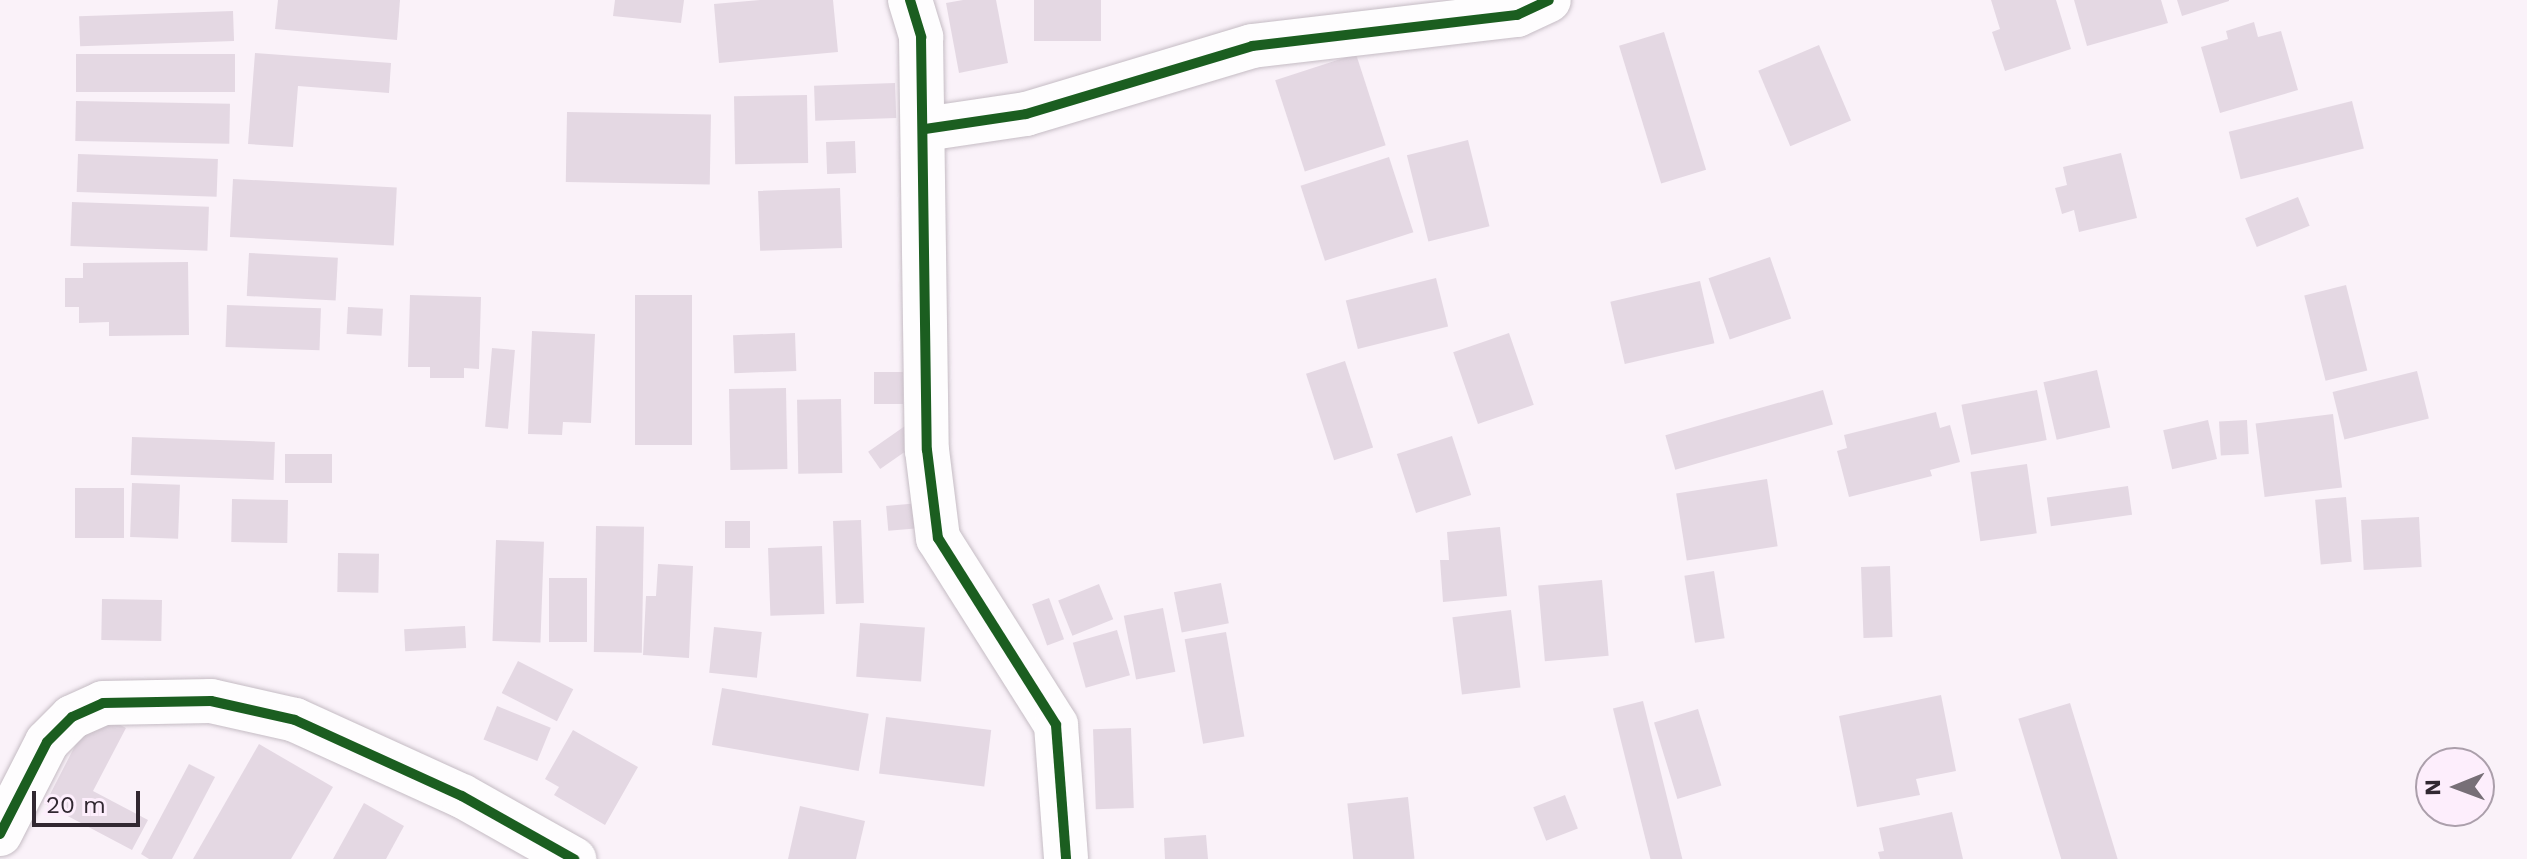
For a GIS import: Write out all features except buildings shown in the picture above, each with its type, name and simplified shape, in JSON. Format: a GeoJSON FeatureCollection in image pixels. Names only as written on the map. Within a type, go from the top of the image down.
{"type":"FeatureCollection","features":[{"type":"Feature","properties":{"kind":"street"},"geometry":{"type":"LineString","coordinates":[[910,0],[921,37],[925,129],[927,450],[938,538],[1056,725],[1066,859]]}},
{"type":"Feature","properties":{"kind":"street"},"geometry":{"type":"LineString","coordinates":[[925,129],[1026,114],[1252,46],[1517,15],[1549,0]]}},
{"type":"Feature","properties":{"kind":"street"},"geometry":{"type":"LineString","coordinates":[[0,834],[47,742],[72,717],[103,703],[197,700],[295,720],[462,796],[574,859]]}},
{"type":"Feature","properties":{"kind":"cycle path"},"geometry":{"type":"LineString","coordinates":[[910,0],[921,37],[927,450],[938,538],[1056,725],[1066,859]]}},
{"type":"Feature","properties":{"kind":"cycle path"},"geometry":{"type":"LineString","coordinates":[[925,129],[1026,114],[1252,46],[1517,15],[1549,0]]}},
{"type":"Feature","properties":{"kind":"cycle path"},"geometry":{"type":"LineString","coordinates":[[0,834],[47,742],[72,717],[103,703],[211,701],[295,720],[462,796],[574,859]]}}]}
